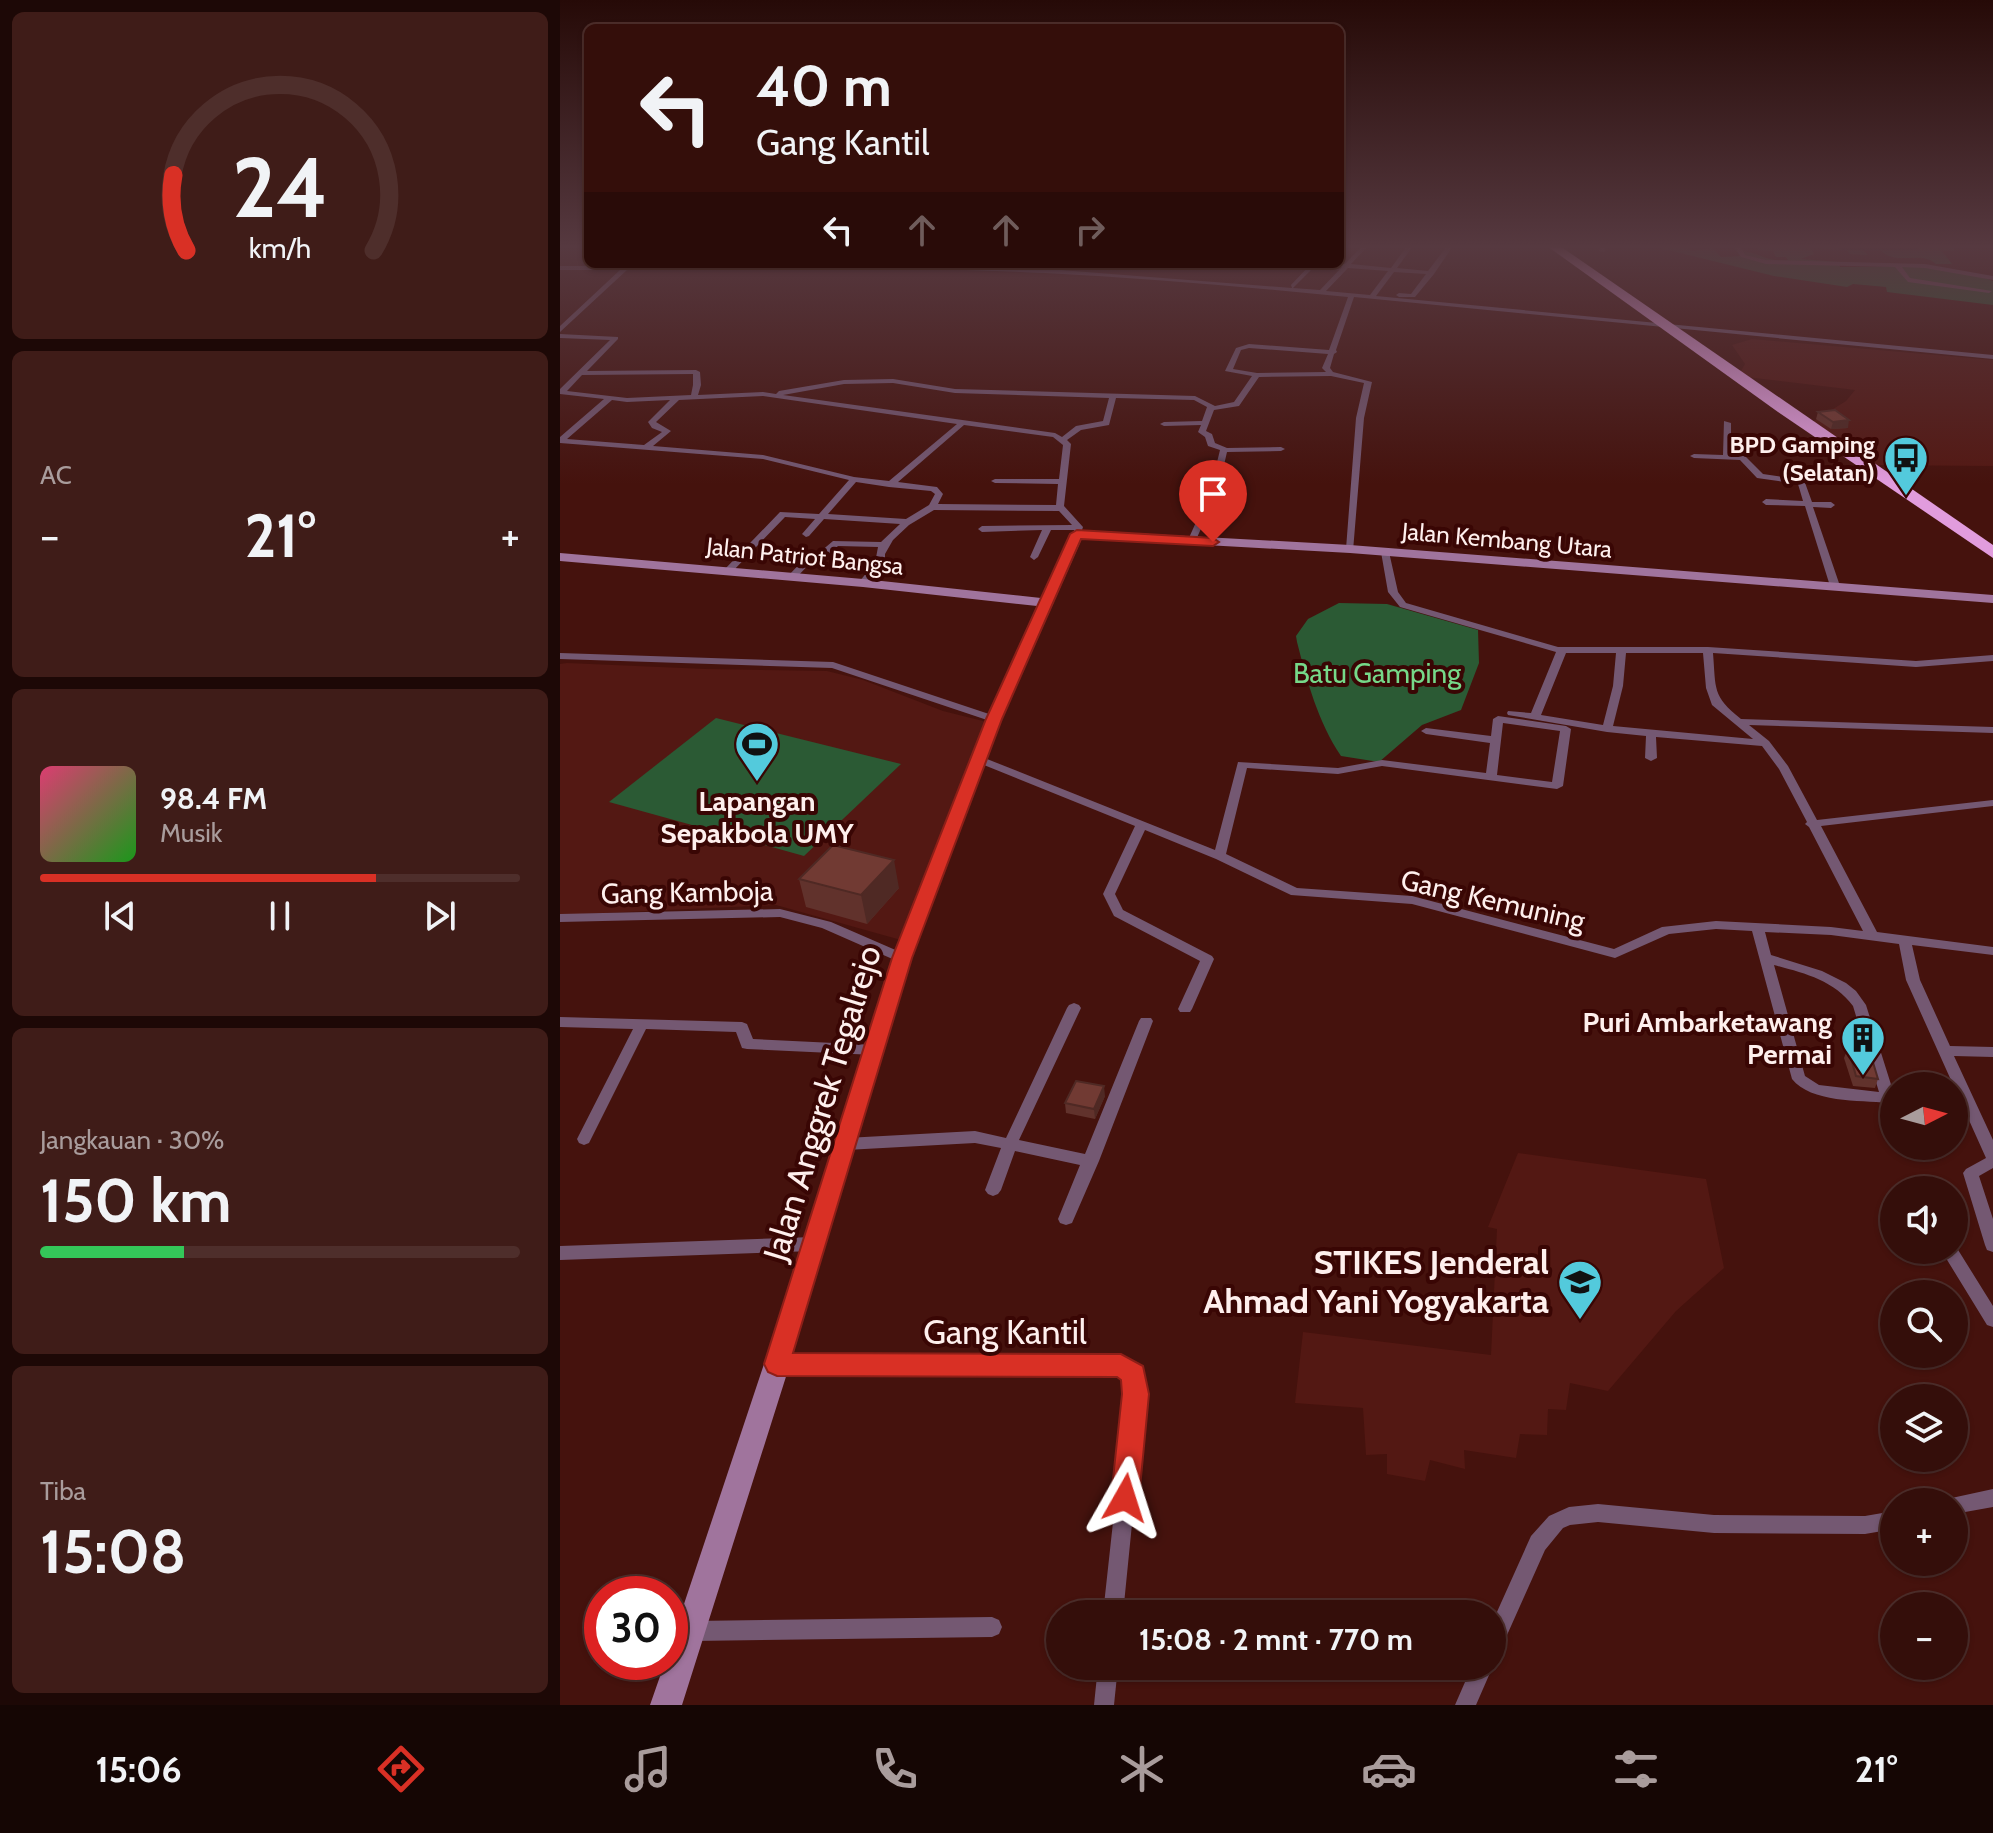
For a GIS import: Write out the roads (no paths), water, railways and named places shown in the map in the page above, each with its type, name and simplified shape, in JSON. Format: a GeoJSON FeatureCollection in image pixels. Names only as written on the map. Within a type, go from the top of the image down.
{"type":"FeatureCollection","features":[{"type":"Feature","properties":{"kind":"highway"},"geometry":{"type":"LineString","coordinates":[[1667,326],[1993,553]]}},
{"type":"Feature","properties":{"kind":"street"},"geometry":{"type":"LineString","coordinates":[[1331,374],[1326,368],[1342,326]]}},
{"type":"Feature","properties":{"kind":"street"},"geometry":{"type":"LineString","coordinates":[[1663,326],[1993,357]]}},
{"type":"Feature","properties":{"kind":"street"},"geometry":{"type":"LineString","coordinates":[[560,336],[616,338],[561,392]]}},
{"type":"Feature","properties":{"kind":"street"},"geometry":{"type":"LineString","coordinates":[[1334,352],[1249,346],[1238,349],[1229,371],[1257,375],[1331,374],[1368,383],[1360,418],[1350,549]]}},
{"type":"Feature","properties":{"kind":"street"},"geometry":{"type":"LineString","coordinates":[[581,373],[696,372],[694,397]]}},
{"type":"Feature","properties":{"kind":"street"},"geometry":{"type":"LineString","coordinates":[[561,392],[609,399],[771,395],[862,381],[899,381],[955,391],[1195,398],[1211,407],[1236,404],[1257,375]]}},
{"type":"Feature","properties":{"kind":"street"},"geometry":{"type":"LineString","coordinates":[[771,395],[1064,439],[1079,428],[1106,423],[1113,395]]}},
{"type":"Feature","properties":{"kind":"street"},"geometry":{"type":"LineString","coordinates":[[647,447],[667,431],[652,422],[677,398]]}},
{"type":"Feature","properties":{"kind":"street"},"geometry":{"type":"LineString","coordinates":[[609,399],[560,441],[763,457],[854,479],[937,491],[939,494],[932,507],[883,545],[878,554],[880,563],[863,583]]}},
{"type":"Feature","properties":{"kind":"street"},"geometry":{"type":"LineString","coordinates":[[1211,407],[1203,423],[1203,433],[1208,435],[1211,444],[1224,450],[1281,449]]}},
{"type":"Feature","properties":{"kind":"street"},"geometry":{"type":"LineString","coordinates":[[1164,424],[1203,423]]}},
{"type":"Feature","properties":{"kind":"street"},"geometry":{"type":"LineString","coordinates":[[1727,423],[1727,457]]}},
{"type":"Feature","properties":{"kind":"street"},"geometry":{"type":"LineString","coordinates":[[889,485],[961,424]]}},
{"type":"Feature","properties":{"kind":"street"},"geometry":{"type":"LineString","coordinates":[[1064,439],[1067,444],[1061,508],[1078,531]]}},
{"type":"Feature","properties":{"kind":"street"},"geometry":{"type":"LineString","coordinates":[[1192,540],[1214,491],[1224,450]]}},
{"type":"Feature","properties":{"kind":"street"},"geometry":{"type":"LineString","coordinates":[[1694,456],[1745,459],[1763,477],[1798,480],[1810,504],[1835,586]]}},
{"type":"Feature","properties":{"kind":"street"},"geometry":{"type":"LineString","coordinates":[[806,534],[854,479]]}},
{"type":"Feature","properties":{"kind":"street"},"geometry":{"type":"LineString","coordinates":[[995,481],[1062,482]]}},
{"type":"Feature","properties":{"kind":"street"},"geometry":{"type":"LineString","coordinates":[[1766,502],[1831,505]]}},
{"type":"Feature","properties":{"kind":"street"},"geometry":{"type":"LineString","coordinates":[[932,507],[1061,508]]}},
{"type":"Feature","properties":{"kind":"street"},"geometry":{"type":"LineString","coordinates":[[729,570],[781,515],[909,522]]}},
{"type":"Feature","properties":{"kind":"street"},"geometry":{"type":"LineString","coordinates":[[982,529],[1078,531]]}},
{"type":"Feature","properties":{"kind":"street"},"geometry":{"type":"LineString","coordinates":[[1034,557],[1047,529]]}},
{"type":"Feature","properties":{"kind":"street","name":"Jalan Kembang Utara"},"geometry":{"type":"LineString","coordinates":[[1078,531],[1993,599]]}},
{"type":"Feature","properties":{"kind":"street","name":"Jalan Anggrek Tegalrejo"},"geometry":{"type":"LineString","coordinates":[[666,1705],[777,1364],[902,958],[994,719],[1078,531]]}},
{"type":"Feature","properties":{"kind":"street"},"geometry":{"type":"LineString","coordinates":[[793,576],[813,555],[823,554],[836,543],[883,545]]}},
{"type":"Feature","properties":{"kind":"street"},"geometry":{"type":"LineString","coordinates":[[1385,552],[1393,592],[1403,605],[1529,644],[1562,650],[1708,650],[1876,664],[1993,658]]}},
{"type":"Feature","properties":{"kind":"street","name":"Jalan Patriot Bangsa"},"geometry":{"type":"LineString","coordinates":[[560,557],[793,576],[1046,603]]}},
{"type":"Feature","properties":{"kind":"street"},"geometry":{"type":"LineString","coordinates":[[1607,729],[1618,686],[1621,649]]}},
{"type":"Feature","properties":{"kind":"street"},"geometry":{"type":"LineString","coordinates":[[1536,715],[1562,650]]}},
{"type":"Feature","properties":{"kind":"street"},"geometry":{"type":"LineString","coordinates":[[1708,650],[1718,708],[1765,743],[1784,768],[1872,935]]}},
{"type":"Feature","properties":{"kind":"street"},"geometry":{"type":"LineString","coordinates":[[560,656],[833,665],[994,719]]}},
{"type":"Feature","properties":{"kind":"street"},"geometry":{"type":"LineString","coordinates":[[1512,713],[1607,729],[1765,743]]}},
{"type":"Feature","properties":{"kind":"street"},"geometry":{"type":"LineString","coordinates":[[1220,856],[1242,764],[1338,771],[1382,763],[1557,786],[1566,729],[1498,719],[1491,777]]}},
{"type":"Feature","properties":{"kind":"street"},"geometry":{"type":"LineString","coordinates":[[1738,722],[1812,721],[1891,728],[1993,730]]}},
{"type":"Feature","properties":{"kind":"street"},"geometry":{"type":"LineString","coordinates":[[1426,731],[1495,740]]}},
{"type":"Feature","properties":{"kind":"street"},"geometry":{"type":"LineString","coordinates":[[1651,733],[1651,758]]}},
{"type":"Feature","properties":{"kind":"street","name":"Gang Kemuning"},"geometry":{"type":"LineString","coordinates":[[978,759],[1220,856],[1297,892],[1412,900],[1615,954],[1667,930],[1716,925],[1872,935],[1993,951]]}},
{"type":"Feature","properties":{"kind":"street"},"geometry":{"type":"LineString","coordinates":[[1811,824],[1993,803]]}},
{"type":"Feature","properties":{"kind":"street"},"geometry":{"type":"LineString","coordinates":[[1142,824],[1111,888],[1111,903],[1118,913],[1207,959],[1185,1009]]}},
{"type":"Feature","properties":{"kind":"street","name":"Gang Kamboja"},"geometry":{"type":"LineString","coordinates":[[560,918],[780,913],[826,925],[902,958]]}},
{"type":"Feature","properties":{"kind":"street"},"geometry":{"type":"LineString","coordinates":[[1757,927],[1799,1079],[1816,1090],[1888,1098],[1859,1005],[1850,991],[1839,983],[1766,958]]}},
{"type":"Feature","properties":{"kind":"street"},"geometry":{"type":"LineString","coordinates":[[1904,939],[1913,980],[1993,1159],[1971,1173],[1993,1245]]}},
{"type":"Feature","properties":{"kind":"street"},"geometry":{"type":"LineString","coordinates":[[993,1190],[1010,1144],[1074,1008]]}},
{"type":"Feature","properties":{"kind":"street"},"geometry":{"type":"LineString","coordinates":[[1066,1219],[1146,1021]]}},
{"type":"Feature","properties":{"kind":"street"},"geometry":{"type":"LineString","coordinates":[[560,1022],[742,1027],[747,1044],[875,1050]]}},
{"type":"Feature","properties":{"kind":"street"},"geometry":{"type":"LineString","coordinates":[[584,1139],[642,1024]]}},
{"type":"Feature","properties":{"kind":"street"},"geometry":{"type":"LineString","coordinates":[[1946,1051],[1993,1052]]}},
{"type":"Feature","properties":{"kind":"street"},"geometry":{"type":"LineString","coordinates":[[846,1144],[957,1136],[1091,1161]]}},
{"type":"Feature","properties":{"kind":"street"},"geometry":{"type":"LineString","coordinates":[[560,1253],[813,1244]]}},
{"type":"Feature","properties":{"kind":"street"},"geometry":{"type":"LineString","coordinates":[[1958,1264],[1993,1320]]}},
{"type":"Feature","properties":{"kind":"street","name":"Gang Kantil"},"geometry":{"type":"LineString","coordinates":[[777,1364],[1113,1364],[1128,1369],[1134,1375],[1136,1394],[1114,1600]]}},
{"type":"Feature","properties":{"kind":"street"},"geometry":{"type":"LineString","coordinates":[[1968,1502],[1993,1498]]}},
{"type":"Feature","properties":{"kind":"street"},"geometry":{"type":"LineString","coordinates":[[1506,1615],[1538,1543],[1556,1522],[1569,1516],[1598,1513],[1714,1524],[1865,1525],[1880,1522]]}},
{"type":"Feature","properties":{"kind":"street"},"geometry":{"type":"LineString","coordinates":[[689,1631],[992,1627]]}},
{"type":"Feature","properties":{"kind":"street"},"geometry":{"type":"LineString","coordinates":[[1104,1705],[1107,1680]]}},
{"type":"Feature","properties":{"kind":"street"},"geometry":{"type":"LineString","coordinates":[[1465,1705],[1477,1680]]}},
{"type":"Feature","properties":{"kind":"place","name":"BPD Gamping (Selatan)"},"geometry":{"type":"Point","coordinates":[1906,497]}},
{"type":"Feature","properties":{"kind":"place","name":"Lapangan Sepakbola UMY"},"geometry":{"type":"Point","coordinates":[757,783]}},
{"type":"Feature","properties":{"kind":"place","name":"Puri Ambarketawang Permai"},"geometry":{"type":"Point","coordinates":[1863,1077]}},
{"type":"Feature","properties":{"kind":"place","name":"STIKES Jenderal Ahmad Yani Yogyakarta"},"geometry":{"type":"Point","coordinates":[1580,1321]}},
{"type":"Feature","properties":{"kind":"park label","name":"Batu Gamping"},"geometry":{"type":"Point","coordinates":[1377,673]}}]}
